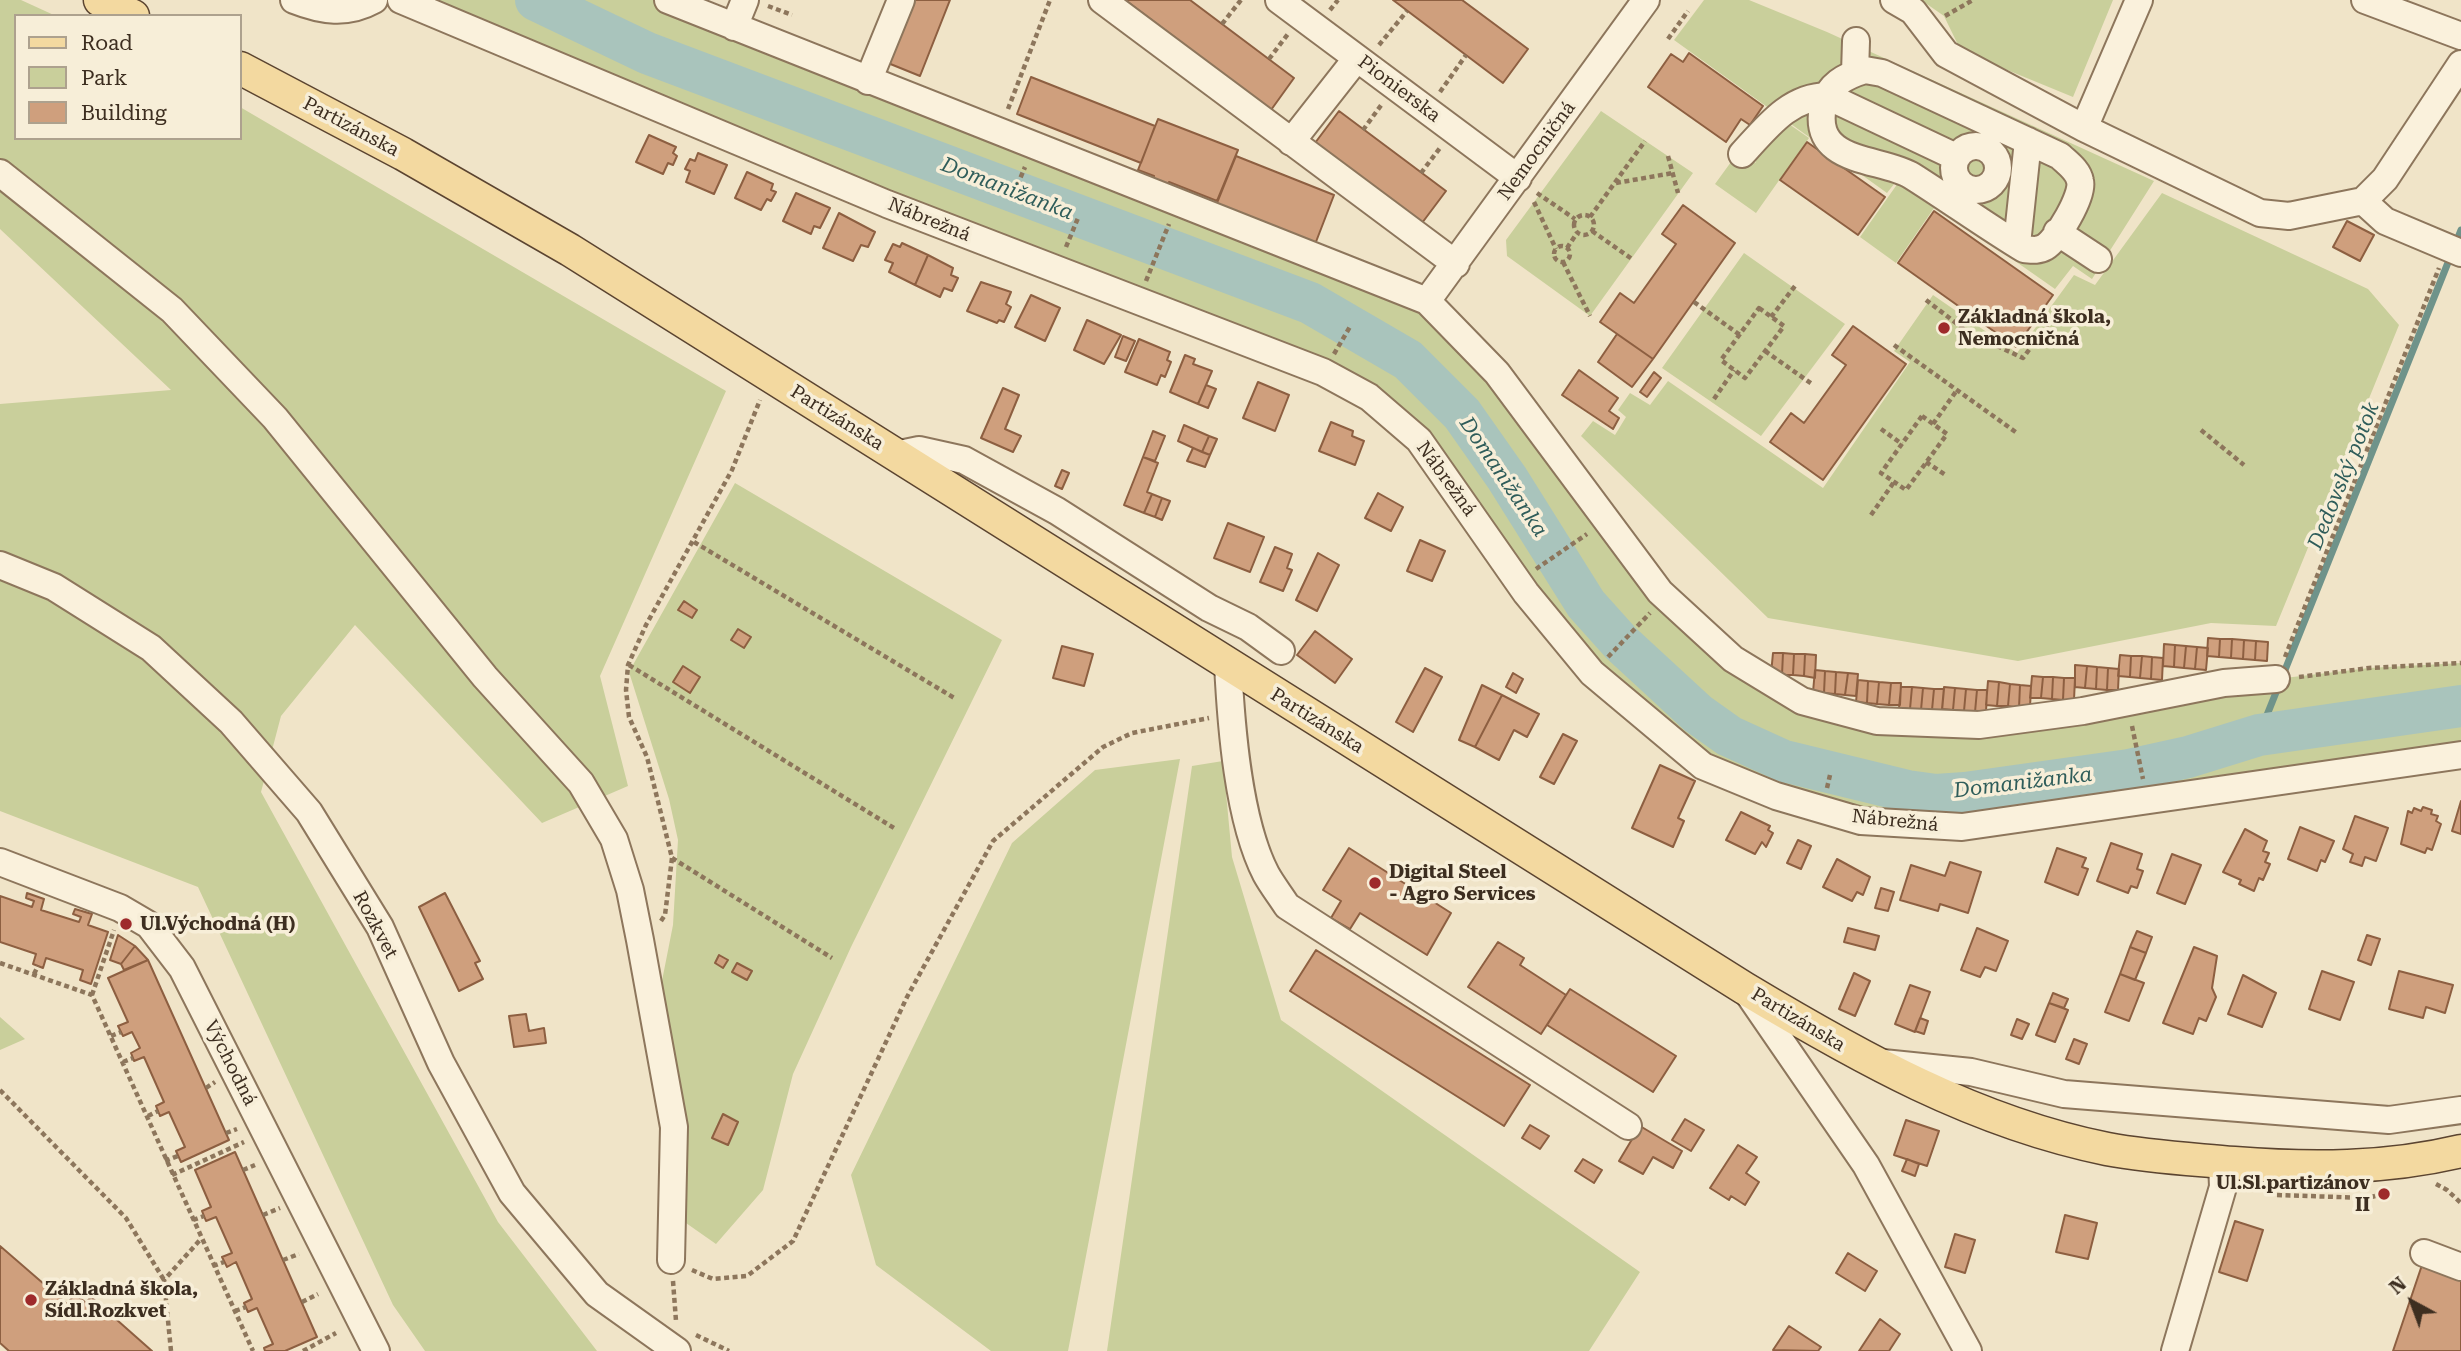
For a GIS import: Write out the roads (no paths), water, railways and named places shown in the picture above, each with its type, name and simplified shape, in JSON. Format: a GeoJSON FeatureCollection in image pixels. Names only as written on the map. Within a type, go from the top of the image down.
{"type":"FeatureCollection","features":[{"type":"Feature","properties":{"kind":"main road"},"geometry":{"type":"LineString","coordinates":[[100,0],[129,14]]}},
{"type":"Feature","properties":{"kind":"main road","name":"Partizánska"},"geometry":{"type":"LineString","coordinates":[[242,69],[403,154],[570,250],[1744,988],[1868,1061],[1927,1090],[2030,1129],[2107,1149],[2222,1162],[2348,1167],[2432,1158],[2461,1151]]}},
{"type":"Feature","properties":{"kind":"street"},"geometry":{"type":"LineString","coordinates":[[293,0],[317,10],[356,10],[374,0]]}},
{"type":"Feature","properties":{"kind":"street","name":"Nábrežná"},"geometry":{"type":"LineString","coordinates":[[401,0],[875,198],[1323,373],[1369,397],[1419,440],[1518,581],[1592,673],[1703,766],[1776,796],[1861,821],[1962,827],[2461,755]]}},
{"type":"Feature","properties":{"kind":"street"},"geometry":{"type":"LineString","coordinates":[[668,0],[1427,301],[1497,373],[1666,597],[1733,659],[1802,701],[1877,721],[1979,725],[2083,711],[2224,683],[2276,679]]}},
{"type":"Feature","properties":{"kind":"street"},"geometry":{"type":"LineString","coordinates":[[868,81],[901,0]]}},
{"type":"Feature","properties":{"kind":"street"},"geometry":{"type":"LineString","coordinates":[[1102,0],[1456,264]]}},
{"type":"Feature","properties":{"kind":"street","name":"Pionierska"},"geometry":{"type":"LineString","coordinates":[[1279,0],[1368,52],[1528,186]]}},
{"type":"Feature","properties":{"kind":"street","name":"Nemocničná"},"geometry":{"type":"LineString","coordinates":[[1427,301],[1456,264],[1528,186],[1646,0]]}},
{"type":"Feature","properties":{"kind":"street"},"geometry":{"type":"LineString","coordinates":[[1894,0],[1913,11],[1946,54],[2084,128],[2260,213],[2289,216],[2362,201],[2385,179],[2461,64]]}},
{"type":"Feature","properties":{"kind":"street"},"geometry":{"type":"LineString","coordinates":[[2084,128],[2139,0]]}},
{"type":"Feature","properties":{"kind":"street"},"geometry":{"type":"LineString","coordinates":[[2365,0],[2461,36]]}},
{"type":"Feature","properties":{"kind":"street"},"geometry":{"type":"LineString","coordinates":[[734,27],[753,2]]}},
{"type":"Feature","properties":{"kind":"street"},"geometry":{"type":"LineString","coordinates":[[1855,73],[1856,41]]}},
{"type":"Feature","properties":{"kind":"street"},"geometry":{"type":"LineString","coordinates":[[1291,142],[1368,52]]}},
{"type":"Feature","properties":{"kind":"street"},"geometry":{"type":"LineString","coordinates":[[1964,111],[1954,169],[1991,228],[2017,244],[2036,251],[2049,245],[2078,200],[2081,182],[2075,170],[2060,156],[1964,111],[1882,73],[1865,70],[1835,84],[1827,96],[1822,124],[1834,144],[1859,161],[1911,175],[1954,169],[1984,147],[1996,158],[1992,176],[1991,228]]}},
{"type":"Feature","properties":{"kind":"street"},"geometry":{"type":"LineString","coordinates":[[1889,167],[1912,87]]}},
{"type":"Feature","properties":{"kind":"street"},"geometry":{"type":"LineString","coordinates":[[1742,154],[1780,114],[1794,104],[1811,96],[1827,96],[1899,131],[1954,169],[1969,189],[1992,176],[2024,175]]}},
{"type":"Feature","properties":{"kind":"street"},"geometry":{"type":"LineString","coordinates":[[2017,244],[2028,141]]}},
{"type":"Feature","properties":{"kind":"street"},"geometry":{"type":"LineString","coordinates":[[0,173],[172,310],[275,418],[485,677],[581,783],[614,839],[630,890],[640,940],[674,1127],[671,1261]]}},
{"type":"Feature","properties":{"kind":"street"},"geometry":{"type":"LineString","coordinates":[[2362,201],[2385,221],[2456,251]]}},
{"type":"Feature","properties":{"kind":"street"},"geometry":{"type":"LineString","coordinates":[[2057,232],[2098,259]]}},
{"type":"Feature","properties":{"kind":"street"},"geometry":{"type":"LineString","coordinates":[[895,455],[919,450],[964,460],[1057,511],[1209,608],[1248,627],[1281,651]]}},
{"type":"Feature","properties":{"kind":"street","name":"Rozkvet"},"geometry":{"type":"LineString","coordinates":[[0,565],[54,587],[151,649],[231,722],[309,812],[380,927],[441,1063],[512,1193],[597,1294],[676,1342]]}},
{"type":"Feature","properties":{"kind":"street"},"geometry":{"type":"LineString","coordinates":[[1228,664],[1230,714],[1249,823],[1266,874],[1287,906],[1628,1126]]}},
{"type":"Feature","properties":{"kind":"street","name":"Východná"},"geometry":{"type":"LineString","coordinates":[[0,862],[120,908],[149,925],[182,968],[376,1351]]}},
{"type":"Feature","properties":{"kind":"street"},"geometry":{"type":"LineString","coordinates":[[1744,988],[1866,1165],[1968,1351]]}},
{"type":"Feature","properties":{"kind":"street"},"geometry":{"type":"LineString","coordinates":[[1868,1061],[1971,1072],[2064,1094],[2389,1120],[2461,1110]]}},
{"type":"Feature","properties":{"kind":"street"},"geometry":{"type":"LineString","coordinates":[[2175,1351],[2223,1187],[2222,1162]]}},
{"type":"Feature","properties":{"kind":"street"},"geometry":{"type":"LineString","coordinates":[[2424,1253],[2461,1266]]}},
{"type":"Feature","properties":{"kind":"waterway","name":"Domanižanka"},"geometry":{"type":"LineString","coordinates":[[536,0],[647,53],[1310,303],[1408,360],[1462,414],[1507,478],[1586,604],[1621,643],[1698,714],[1729,736],[1784,761],[1907,791],[1936,795],[1965,793],[2129,770],[2188,757],[2259,735],[2461,706]]}},
{"type":"Feature","properties":{"kind":"waterway","name":"Dedovský potok"},"geometry":{"type":"LineString","coordinates":[[2259,735],[2461,230]]}},
{"type":"Feature","properties":{"kind":"place","name":"Základná škola, Nemocničná"},"geometry":{"type":"Point","coordinates":[1944,328]}},
{"type":"Feature","properties":{"kind":"place","name":"Digital Steel - Agro Services"},"geometry":{"type":"Point","coordinates":[1375,883]}},
{"type":"Feature","properties":{"kind":"place","name":"Ul.Východná (H)"},"geometry":{"type":"Point","coordinates":[126,924]}},
{"type":"Feature","properties":{"kind":"place","name":"Ul.Sl.partizánov II"},"geometry":{"type":"Point","coordinates":[2384,1194]}},
{"type":"Feature","properties":{"kind":"place","name":"Základná škola, Sídl.Rozkvet"},"geometry":{"type":"Point","coordinates":[31,1300]}}]}
